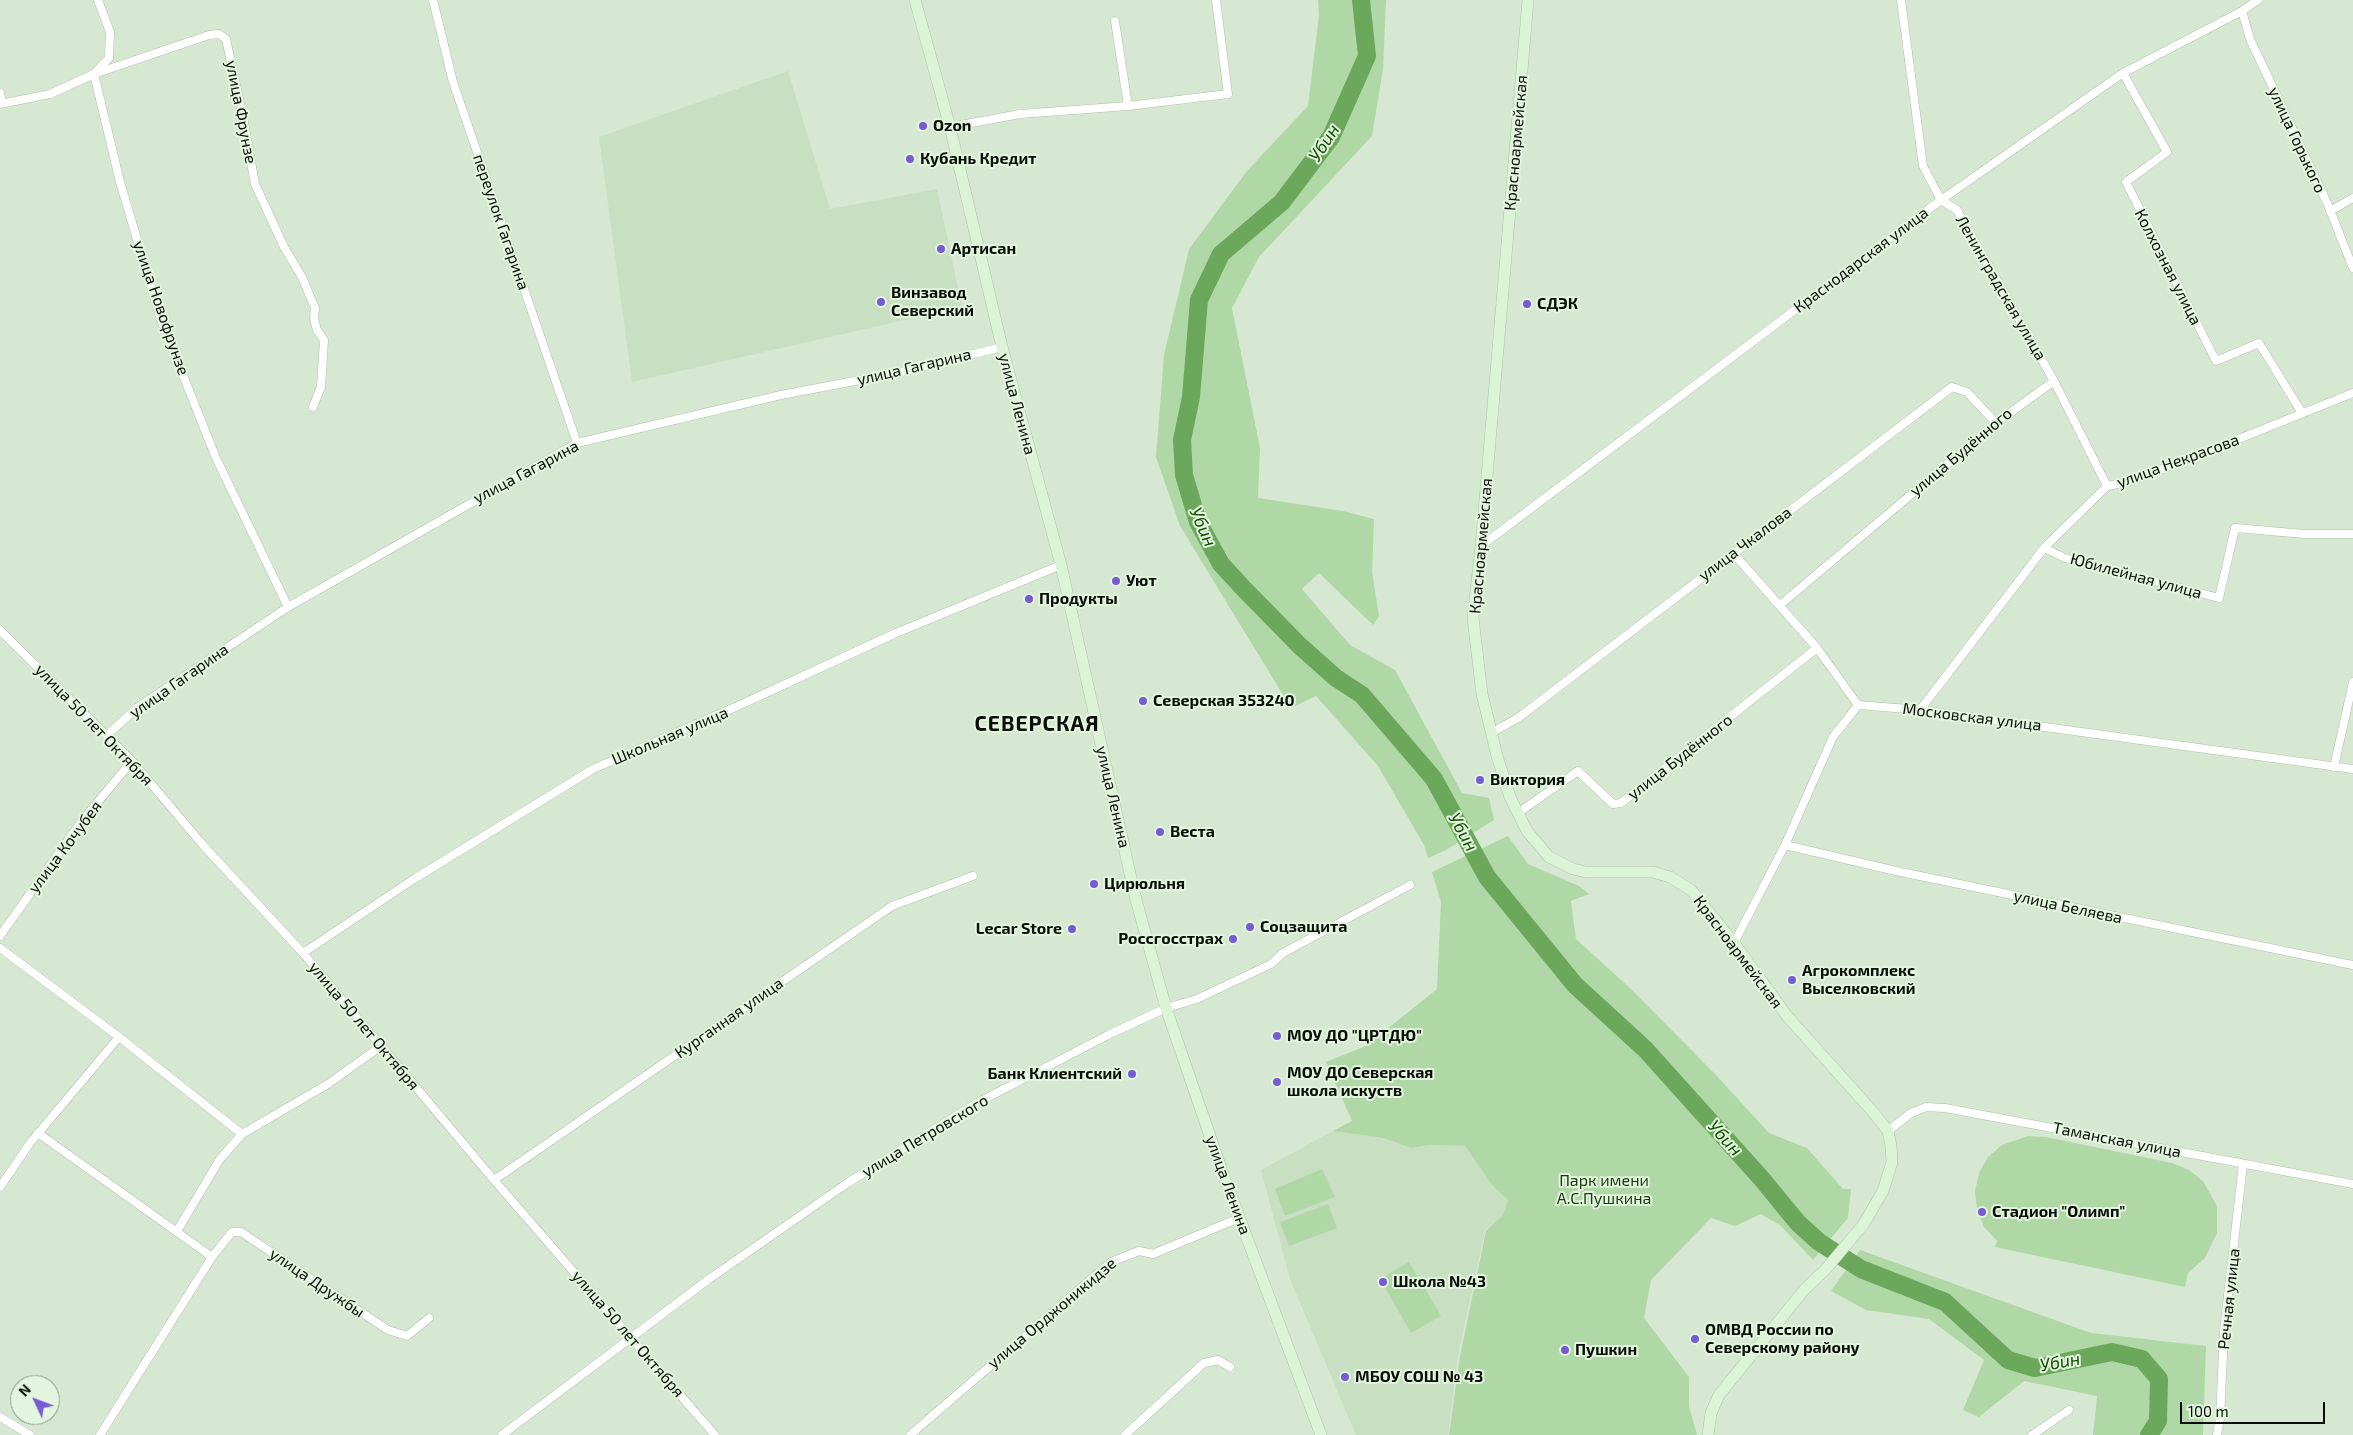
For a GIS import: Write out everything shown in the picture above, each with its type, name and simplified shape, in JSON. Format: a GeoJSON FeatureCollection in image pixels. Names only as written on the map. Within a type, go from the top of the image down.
{"type":"FeatureCollection","features":[{"type":"Feature","properties":{"kind":"street"},"geometry":{"type":"LineString","coordinates":[[94,74],[109,58],[110,32],[98,0]]}},
{"type":"Feature","properties":{"kind":"street","name":"переулок Гагарина"},"geometry":{"type":"LineString","coordinates":[[433,0],[454,82],[577,443]]}},
{"type":"Feature","properties":{"kind":"street","name":"улица Ленина"},"geometry":{"type":"LineString","coordinates":[[915,0],[950,127],[1002,347],[1061,565],[1135,896],[1166,1008],[1239,1218],[1321,1435]]}},
{"type":"Feature","properties":{"kind":"street"},"geometry":{"type":"LineString","coordinates":[[950,127],[1020,114],[1128,106],[1228,94],[1216,0]]}},
{"type":"Feature","properties":{"kind":"street","name":"Красноармейская"},"geometry":{"type":"LineString","coordinates":[[1528,0],[1482,546],[1473,618],[1482,694],[1491,733],[1510,797],[1527,831],[1549,857],[1573,869],[1586,872],[1653,872],[1670,877],[1691,890],[1734,943],[1787,1016],[1888,1131]]}},
{"type":"Feature","properties":{"kind":"street","name":"Ленинградская улица"},"geometry":{"type":"LineString","coordinates":[[1901,0],[1923,166],[1941,200],[1957,210],[2054,381],[2107,486]]}},
{"type":"Feature","properties":{"kind":"street","name":"Краснодарская улица"},"geometry":{"type":"LineString","coordinates":[[1482,546],[1941,200],[2123,73],[2242,11],[2258,0]]}},
{"type":"Feature","properties":{"kind":"street","name":"улица Горького"},"geometry":{"type":"LineString","coordinates":[[2242,11],[2250,39],[2330,211],[2353,268]]}},
{"type":"Feature","properties":{"kind":"street"},"geometry":{"type":"LineString","coordinates":[[1114,21],[1128,106]]}},
{"type":"Feature","properties":{"kind":"street","name":"улица Фрунзе"},"geometry":{"type":"LineString","coordinates":[[1,104],[50,94],[94,74],[209,35],[219,34],[226,39],[244,117],[255,184],[284,247],[302,276],[315,308],[314,319],[317,330],[324,340],[321,387],[313,407]]}},
{"type":"Feature","properties":{"kind":"street","name":"Колхозная улица"},"geometry":{"type":"LineString","coordinates":[[2123,73],[2167,152],[2126,182],[2216,362],[2259,343],[2302,413]]}},
{"type":"Feature","properties":{"kind":"street","name":"улица Новофрунзе"},"geometry":{"type":"LineString","coordinates":[[94,74],[120,182],[162,320],[216,458],[288,607]]}},
{"type":"Feature","properties":{"kind":"street"},"geometry":{"type":"LineString","coordinates":[[0,93],[1,104]]}},
{"type":"Feature","properties":{"kind":"street"},"geometry":{"type":"LineString","coordinates":[[2330,211],[2353,198]]}},
{"type":"Feature","properties":{"kind":"street","name":"улица Гагарина"},"geometry":{"type":"LineString","coordinates":[[107,735],[138,707],[288,607],[577,443],[781,395],[897,373],[1002,347]]}},
{"type":"Feature","properties":{"kind":"street","name":"улица Будённого"},"geometry":{"type":"LineString","coordinates":[[1780,605],[1996,423],[2054,381]]}},
{"type":"Feature","properties":{"kind":"street","name":"улица Чкалова"},"geometry":{"type":"LineString","coordinates":[[1491,733],[1518,718],[1952,387],[1967,392],[1996,423]]}},
{"type":"Feature","properties":{"kind":"street","name":"улица Некрасова"},"geometry":{"type":"LineString","coordinates":[[1920,710],[2044,548],[2107,486],[2128,482],[2204,454],[2353,393]]}},
{"type":"Feature","properties":{"kind":"street","name":"Юбилейная улица"},"geometry":{"type":"LineString","coordinates":[[2044,548],[2065,558],[2219,598],[2235,528],[2305,534],[2353,534]]}},
{"type":"Feature","properties":{"kind":"street"},"geometry":{"type":"LineString","coordinates":[[1733,553],[1816,648],[1858,705],[1833,737],[1785,845],[1734,943]]}},
{"type":"Feature","properties":{"kind":"street","name":"Школьная улица"},"geometry":{"type":"LineString","coordinates":[[303,953],[414,879],[592,769],[740,706],[896,632],[1061,565]]}},
{"type":"Feature","properties":{"kind":"street","name":"улица 50 лет Октября"},"geometry":{"type":"LineString","coordinates":[[0,630],[132,761],[202,844],[303,953],[494,1180],[715,1435]]}},
{"type":"Feature","properties":{"kind":"street","name":"улица Будённого"},"geometry":{"type":"LineString","coordinates":[[1518,813],[1578,770],[1613,804],[1621,803],[1816,648]]}},
{"type":"Feature","properties":{"kind":"street"},"geometry":{"type":"LineString","coordinates":[[2334,767],[2353,682]]}},
{"type":"Feature","properties":{"kind":"street","name":"Московская улица"},"geometry":{"type":"LineString","coordinates":[[1858,705],[1920,710],[2353,769]]}},
{"type":"Feature","properties":{"kind":"street","name":"улица Кочубея"},"geometry":{"type":"LineString","coordinates":[[0,936],[81,822],[132,761]]}},
{"type":"Feature","properties":{"kind":"street","name":"улица Беляева"},"geometry":{"type":"LineString","coordinates":[[1785,845],[1896,871],[2353,965]]}},
{"type":"Feature","properties":{"kind":"street","name":"Курганная улица"},"geometry":{"type":"LineString","coordinates":[[494,1180],[892,906],[974,876]]}},
{"type":"Feature","properties":{"kind":"street","name":"улица Петровского"},"geometry":{"type":"LineString","coordinates":[[502,1435],[709,1279],[857,1177],[978,1103],[1108,1035],[1166,1008],[1197,999],[1271,964],[1284,953],[1410,885]]}},
{"type":"Feature","properties":{"kind":"street"},"geometry":{"type":"LineString","coordinates":[[0,948],[119,1037],[242,1134]]}},
{"type":"Feature","properties":{"kind":"street"},"geometry":{"type":"LineString","coordinates":[[0,1187],[38,1133],[119,1037]]}},
{"type":"Feature","properties":{"kind":"street"},"geometry":{"type":"LineString","coordinates":[[177,1231],[220,1160],[242,1134],[328,1084],[380,1046]]}},
{"type":"Feature","properties":{"kind":"street","name":"Таманская улица"},"geometry":{"type":"LineString","coordinates":[[1888,1131],[1911,1113],[1926,1107],[1945,1108],[2353,1184]]}},
{"type":"Feature","properties":{"kind":"street"},"geometry":{"type":"LineString","coordinates":[[1708,1435],[1711,1412],[1719,1395],[1804,1290],[1848,1244],[1863,1225],[1883,1192],[1892,1162],[1888,1131]]}},
{"type":"Feature","properties":{"kind":"street"},"geometry":{"type":"LineString","coordinates":[[38,1133],[212,1257]]}},
{"type":"Feature","properties":{"kind":"street","name":"Речная улица"},"geometry":{"type":"LineString","coordinates":[[2218,1435],[2224,1331],[2243,1164]]}},
{"type":"Feature","properties":{"kind":"street","name":"улица Орджоникидзе"},"geometry":{"type":"LineString","coordinates":[[910,1435],[1111,1262],[1139,1250],[1153,1254],[1239,1218]]}},
{"type":"Feature","properties":{"kind":"street","name":"улица Дружбы"},"geometry":{"type":"LineString","coordinates":[[100,1435],[212,1257],[232,1232],[240,1232],[388,1330],[407,1336],[429,1318]]}},
{"type":"Feature","properties":{"kind":"street"},"geometry":{"type":"LineString","coordinates":[[1125,1435],[1204,1363],[1218,1360],[1230,1367]]}},
{"type":"Feature","properties":{"kind":"street"},"geometry":{"type":"LineString","coordinates":[[2032,1435],[2069,1410]]}},
{"type":"Feature","properties":{"kind":"street"},"geometry":{"type":"LineString","coordinates":[[0,1417],[30,1435]]}},
{"type":"Feature","properties":{"kind":"shaded area"},"geometry":{"type":"Polygon","coordinates":[[[788,71],[830,209],[937,189],[962,307],[632,382],[599,137],[788,71]]]}},
{"type":"Feature","properties":{"kind":"shaded area","name":"Школа №43"},"geometry":{"type":"Polygon","coordinates":[[[1333,1131],[1383,1138],[1411,1148],[1430,1145],[1465,1146],[1492,1185],[1508,1200],[1505,1214],[1485,1231],[1458,1355],[1448,1435],[1356,1435],[1290,1279],[1261,1170],[1333,1131]]]}},
{"type":"Feature","properties":{"kind":"green space"},"geometry":{"type":"Polygon","coordinates":[[[1318,0],[1386,0],[1383,69],[1372,136],[1259,257],[1232,308],[1260,448],[1258,498],[1343,511],[1374,519],[1372,572],[1379,616],[1373,625],[1319,573],[1302,589],[1350,645],[1395,670],[1462,793],[1489,798],[1494,820],[1446,850],[1428,858],[1424,845],[1378,766],[1316,696],[1291,708],[1180,526],[1156,457],[1164,355],[1189,249],[1247,171],[1308,106],[1319,15],[1318,0]]]}},
{"type":"Feature","properties":{"kind":"green space","name":"Парк имени А.С.Пушкина"},"geometry":{"type":"Polygon","coordinates":[[[1508,836],[1528,864],[1579,886],[1589,894],[1571,901],[1576,939],[1631,989],[1716,1075],[1769,1133],[1807,1148],[1843,1189],[1851,1189],[1848,1218],[1813,1260],[1780,1225],[1761,1214],[1735,1226],[1711,1218],[1651,1280],[1644,1318],[1689,1377],[1689,1406],[1697,1435],[1449,1435],[1460,1356],[1486,1231],[1503,1215],[1508,1200],[1492,1185],[1465,1146],[1430,1145],[1411,1148],[1383,1138],[1333,1131],[1352,1121],[1326,1062],[1366,1046],[1437,989],[1441,902],[1432,872],[1508,836]]]}},
{"type":"Feature","properties":{"kind":"green space"},"geometry":{"type":"Polygon","coordinates":[[[2028,1136],[2046,1137],[2172,1163],[2189,1170],[2203,1181],[2217,1206],[2217,1233],[2205,1258],[2188,1273],[2185,1287],[1995,1247],[1997,1241],[1984,1227],[1977,1210],[1975,1191],[1979,1173],[1988,1157],[2002,1145],[2028,1136]]]}},
{"type":"Feature","properties":{"kind":"green space"},"geometry":{"type":"Polygon","coordinates":[[[1322,1169],[1335,1197],[1285,1216],[1275,1189],[1322,1169]]]}},
{"type":"Feature","properties":{"kind":"green space"},"geometry":{"type":"Polygon","coordinates":[[[1328,1204],[1337,1228],[1289,1246],[1280,1222],[1328,1204]]]}},
{"type":"Feature","properties":{"kind":"green space"},"geometry":{"type":"Polygon","coordinates":[[[1860,1250],[2091,1333],[2206,1346],[2203,1435],[2093,1435],[2097,1396],[2024,1381],[1979,1417],[1963,1410],[1984,1360],[1929,1319],[1866,1310],[1831,1291],[1860,1250]]]}},
{"type":"Feature","properties":{"kind":"green space"},"geometry":{"type":"Polygon","coordinates":[[[1409,1262],[1441,1316],[1411,1333],[1380,1279],[1409,1262]]]}},
{"type":"Feature","properties":{"kind":"waterway","name":"Убин"},"geometry":{"type":"LineString","coordinates":[[1361,0],[1367,56],[1331,137],[1282,202],[1221,254],[1199,300],[1191,397],[1182,440],[1184,475],[1198,522],[1221,564],[1300,646],[1336,678],[1362,695],[1434,779],[1487,877],[1575,985],[1645,1049],[1761,1178],[1798,1223],[1819,1242],[1861,1269],[1945,1302],[2008,1360],[2035,1368],[2112,1352],[2142,1359],[2159,1379],[2158,1421],[2149,1435]]}},
{"type":"Feature","properties":{"kind":"place","name":"Ozon"},"geometry":{"type":"Point","coordinates":[923,126]}},
{"type":"Feature","properties":{"kind":"place","name":"Кубань Кредит"},"geometry":{"type":"Point","coordinates":[910,159]}},
{"type":"Feature","properties":{"kind":"place","name":"Артисан"},"geometry":{"type":"Point","coordinates":[941,249]}},
{"type":"Feature","properties":{"kind":"place","name":"Винзавод Северский"},"geometry":{"type":"Point","coordinates":[881,302]}},
{"type":"Feature","properties":{"kind":"place","name":"СДЭК"},"geometry":{"type":"Point","coordinates":[1527,304]}},
{"type":"Feature","properties":{"kind":"place","name":"Уют"},"geometry":{"type":"Point","coordinates":[1116,581]}},
{"type":"Feature","properties":{"kind":"place","name":"Продукты"},"geometry":{"type":"Point","coordinates":[1029,599]}},
{"type":"Feature","properties":{"kind":"place","name":"Северская 353240"},"geometry":{"type":"Point","coordinates":[1143,701]}},
{"type":"Feature","properties":{"kind":"place","name":"Виктория"},"geometry":{"type":"Point","coordinates":[1480,780]}},
{"type":"Feature","properties":{"kind":"place","name":"Веста"},"geometry":{"type":"Point","coordinates":[1160,832]}},
{"type":"Feature","properties":{"kind":"place","name":"Цирюльня"},"geometry":{"type":"Point","coordinates":[1094,884]}},
{"type":"Feature","properties":{"kind":"place","name":"Соцзащита"},"geometry":{"type":"Point","coordinates":[1250,927]}},
{"type":"Feature","properties":{"kind":"place","name":"Lecar Store"},"geometry":{"type":"Point","coordinates":[1072,929]}},
{"type":"Feature","properties":{"kind":"place","name":"Россгосстрах"},"geometry":{"type":"Point","coordinates":[1233,939]}},
{"type":"Feature","properties":{"kind":"place","name":"Агрокомплекс Выселковский"},"geometry":{"type":"Point","coordinates":[1792,980]}},
{"type":"Feature","properties":{"kind":"place","name":"МОУ ДО \"ЦРТДЮ\""},"geometry":{"type":"Point","coordinates":[1277,1036]}},
{"type":"Feature","properties":{"kind":"place","name":"Банк Клиентский"},"geometry":{"type":"Point","coordinates":[1132,1074]}},
{"type":"Feature","properties":{"kind":"place","name":"МОУ ДО Северская школа искуств"},"geometry":{"type":"Point","coordinates":[1277,1082]}},
{"type":"Feature","properties":{"kind":"place","name":"Стадион \"Олимп\""},"geometry":{"type":"Point","coordinates":[1982,1212]}},
{"type":"Feature","properties":{"kind":"place","name":"Школа №43"},"geometry":{"type":"Point","coordinates":[1383,1282]}},
{"type":"Feature","properties":{"kind":"place","name":"ОМВД России по Северскому району"},"geometry":{"type":"Point","coordinates":[1695,1339]}},
{"type":"Feature","properties":{"kind":"place","name":"Пушкин"},"geometry":{"type":"Point","coordinates":[1565,1350]}},
{"type":"Feature","properties":{"kind":"place","name":"МБОУ СОШ № 43"},"geometry":{"type":"Point","coordinates":[1345,1377]}},
{"type":"Feature","properties":{"kind":"district","name":"СЕВЕРСКАЯ"},"geometry":{"type":"Point","coordinates":[1037,724]}}]}
